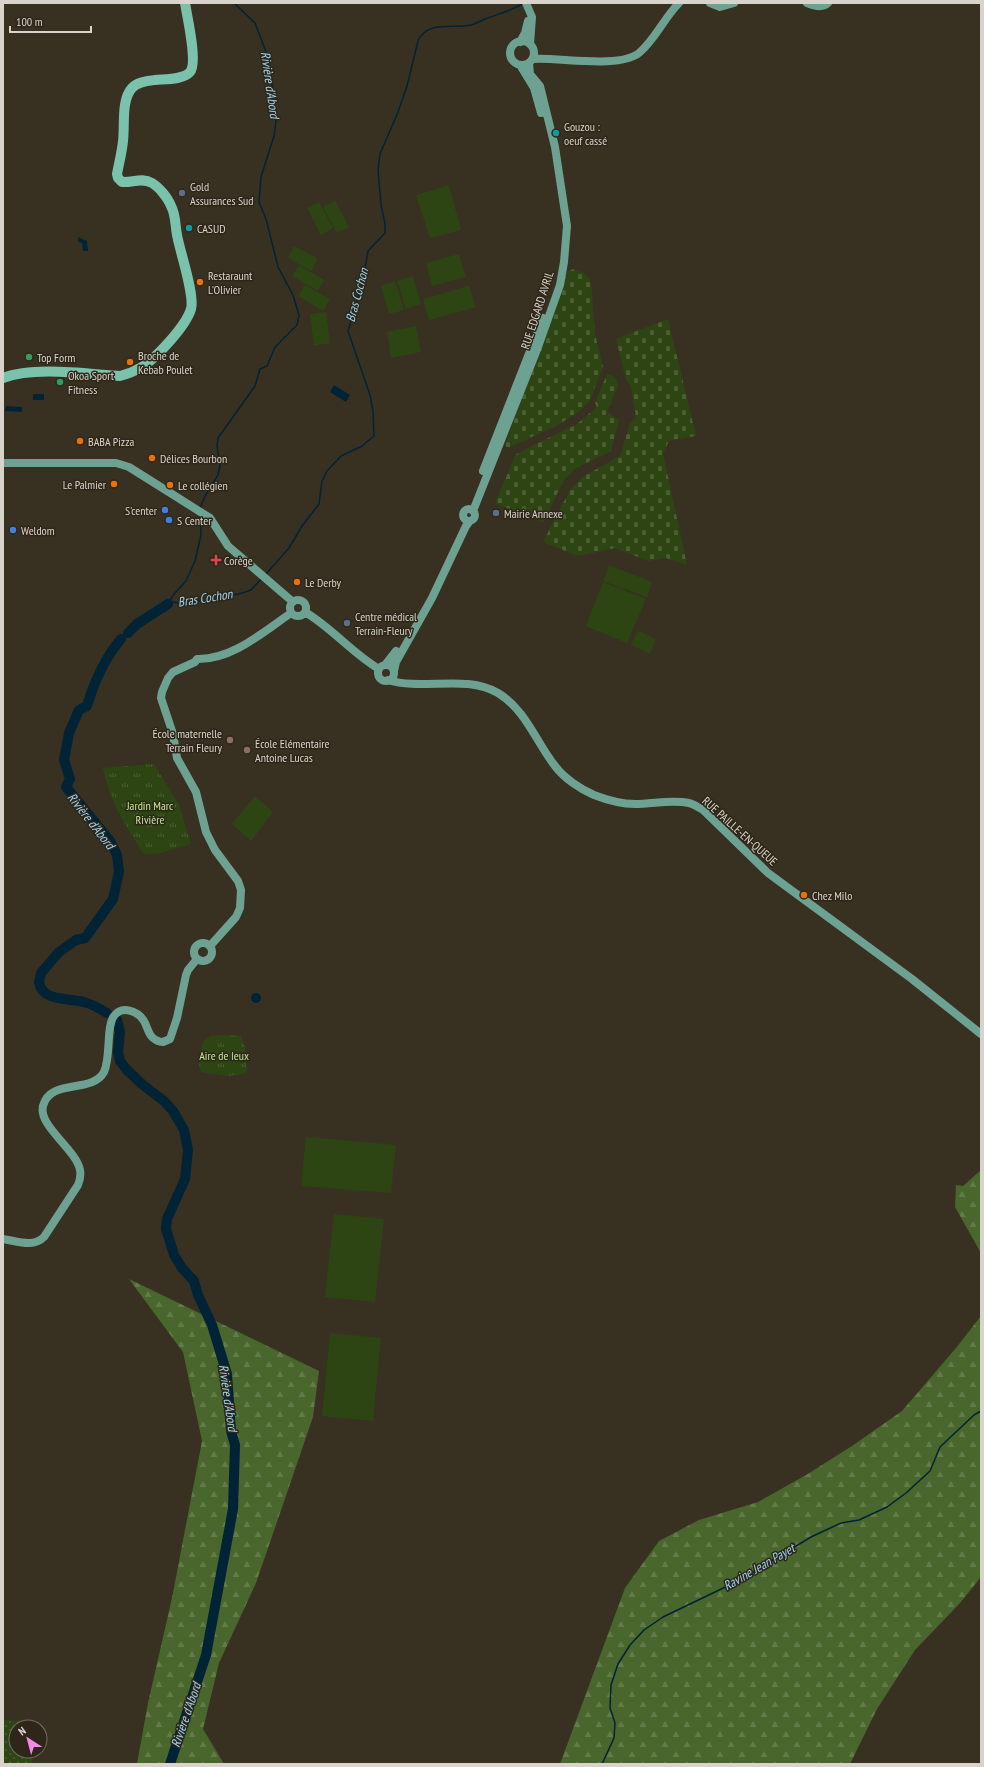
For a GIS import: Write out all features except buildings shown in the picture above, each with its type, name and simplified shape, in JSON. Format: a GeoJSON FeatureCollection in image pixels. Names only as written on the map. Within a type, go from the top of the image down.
{"type":"FeatureCollection","features":[{"type":"Feature","properties":{"kind":"main road"},"geometry":{"type":"LineString","coordinates":[[3,378],[19,374],[36,373],[120,376],[130,374],[142,367],[155,356],[188,318],[192,307],[191,294],[176,233],[175,214],[171,204],[151,183],[140,180],[122,182],[118,178],[117,174],[123,142],[128,94],[133,87],[149,81],[181,77],[190,72],[192,68],[192,53],[185,3]]}},
{"type":"Feature","properties":{"kind":"street"},"geometry":{"type":"LineString","coordinates":[[520,42],[531,54],[548,58],[600,62],[631,58],[646,47],[667,17],[679,3]]}},
{"type":"Feature","properties":{"kind":"street"},"geometry":{"type":"LineString","coordinates":[[713,5],[720,7],[734,3]]}},
{"type":"Feature","properties":{"kind":"street"},"geometry":{"type":"LineString","coordinates":[[807,3],[820,6],[828,3]]}},
{"type":"Feature","properties":{"kind":"street"},"geometry":{"type":"LineString","coordinates":[[528,6],[532,17],[531,54],[520,65],[513,61],[510,53],[513,46],[520,42],[527,27],[528,6]]}},
{"type":"Feature","properties":{"kind":"street","name":"RUE EDGARD AVRIL"},"geometry":{"type":"LineString","coordinates":[[470,510],[538,347],[560,285],[564,262],[567,226],[556,154],[540,86],[530,74],[531,54]]}},
{"type":"Feature","properties":{"kind":"street","name":"RUE EDGARD AVRIL"},"geometry":{"type":"LineString","coordinates":[[470,510],[547,306],[555,282],[559,262],[562,227],[550,148],[534,88],[520,65]]}},
{"type":"Feature","properties":{"kind":"street"},"geometry":{"type":"LineString","coordinates":[[3,463],[116,463],[123,465],[206,515],[228,546],[293,602]]}},
{"type":"Feature","properties":{"kind":"street"},"geometry":{"type":"LineString","coordinates":[[467,520],[427,596],[395,652],[382,667],[380,676],[383,680],[392,678],[398,658],[432,598],[466,526],[467,520],[463,513],[470,510]]}},
{"type":"Feature","properties":{"kind":"street"},"geometry":{"type":"LineString","coordinates":[[291,613],[290,606],[293,602],[298,600],[306,607],[305,612]]}},
{"type":"Feature","properties":{"kind":"street"},"geometry":{"type":"LineString","coordinates":[[305,612],[367,662],[382,667],[391,667],[394,672],[407,684]]}},
{"type":"Feature","properties":{"kind":"street"},"geometry":{"type":"LineString","coordinates":[[291,613],[298,616],[305,612]]}},
{"type":"Feature","properties":{"kind":"street"},"geometry":{"type":"LineString","coordinates":[[210,946],[231,925],[240,908],[241,890],[238,881],[215,850],[206,832],[196,792],[178,758],[173,734],[161,698],[162,692],[168,678],[173,672],[195,662],[197,659],[208,658],[231,652],[254,639],[291,613]]}},
{"type":"Feature","properties":{"kind":"street","name":"RUE PAILLE-EN-QUEUE"},"geometry":{"type":"LineString","coordinates":[[388,680],[407,684],[473,685],[490,689],[512,704],[530,725],[556,767],[567,779],[592,794],[612,802],[635,804],[676,802],[690,803],[698,807],[768,873],[912,979],[981,1034]]}},
{"type":"Feature","properties":{"kind":"street"},"geometry":{"type":"LineString","coordinates":[[205,943],[210,946],[212,951],[209,959],[202,961],[198,959],[195,954],[197,946],[205,943]]}},
{"type":"Feature","properties":{"kind":"street"},"geometry":{"type":"LineString","coordinates":[[3,1239],[27,1243],[39,1242],[44,1237],[78,1185],[81,1175],[78,1162],[46,1121],[43,1112],[45,1102],[49,1096],[57,1091],[93,1082],[102,1074],[108,1060],[111,1020],[118,1012],[122,1010],[131,1010],[141,1016],[151,1036],[155,1039],[163,1042],[170,1039],[178,1018],[186,975],[188,970],[198,959]]}},
{"type":"Feature","properties":{"kind":"green space"},"geometry":{"type":"Polygon","coordinates":[[[449,185],[461,230],[430,238],[416,195],[449,185]]]}},
{"type":"Feature","properties":{"kind":"green space"},"geometry":{"type":"Polygon","coordinates":[[[335,201],[349,227],[337,233],[323,207],[335,201]]]}},
{"type":"Feature","properties":{"kind":"green space"},"geometry":{"type":"Polygon","coordinates":[[[319,202],[333,228],[321,235],[307,208],[319,202]]]}},
{"type":"Feature","properties":{"kind":"green space"},"geometry":{"type":"Polygon","coordinates":[[[294,246],[317,258],[311,271],[288,258],[294,246]]]}},
{"type":"Feature","properties":{"kind":"green space"},"geometry":{"type":"Polygon","coordinates":[[[459,254],[466,277],[432,286],[426,263],[459,254]]]}},
{"type":"Feature","properties":{"kind":"green space"},"geometry":{"type":"Polygon","coordinates":[[[299,265],[324,280],[318,291],[292,276],[299,265]]]}},
{"type":"Feature","properties":{"kind":"green space"},"geometry":{"type":"Polygon","coordinates":[[[573,269],[582,272],[590,279],[591,282],[595,334],[603,367],[590,400],[580,411],[558,425],[508,448],[505,445],[567,272],[573,269]]]}},
{"type":"Feature","properties":{"kind":"green space"},"geometry":{"type":"Polygon","coordinates":[[[413,276],[421,304],[406,309],[397,281],[413,276]]]}},
{"type":"Feature","properties":{"kind":"green space"},"geometry":{"type":"Polygon","coordinates":[[[395,281],[404,310],[389,314],[381,286],[395,281]]]}},
{"type":"Feature","properties":{"kind":"green space"},"geometry":{"type":"Polygon","coordinates":[[[305,285],[330,299],[323,311],[298,296],[305,285]]]}},
{"type":"Feature","properties":{"kind":"green space"},"geometry":{"type":"Polygon","coordinates":[[[469,286],[476,307],[429,320],[423,299],[469,286]]]}},
{"type":"Feature","properties":{"kind":"green space"},"geometry":{"type":"Polygon","coordinates":[[[326,312],[330,343],[314,346],[310,314],[326,312]]]}},
{"type":"Feature","properties":{"kind":"green space"},"geometry":{"type":"Polygon","coordinates":[[[668,319],[696,436],[669,441],[663,453],[687,565],[666,558],[648,561],[615,548],[578,556],[543,542],[570,490],[584,476],[620,456],[630,423],[636,417],[631,386],[626,380],[616,339],[668,319]]]}},
{"type":"Feature","properties":{"kind":"green space"},"geometry":{"type":"Polygon","coordinates":[[[416,326],[421,352],[391,358],[387,332],[416,326]]]}},
{"type":"Feature","properties":{"kind":"green space"},"geometry":{"type":"Polygon","coordinates":[[[607,374],[615,377],[618,385],[607,412],[619,420],[611,451],[576,468],[564,480],[543,522],[495,503],[515,456],[518,453],[577,424],[597,407],[595,403],[607,374]]]}},
{"type":"Feature","properties":{"kind":"green space"},"geometry":{"type":"Polygon","coordinates":[[[609,565],[652,582],[647,597],[603,581],[609,565]]]}},
{"type":"Feature","properties":{"kind":"green space"},"geometry":{"type":"Polygon","coordinates":[[[603,582],[646,599],[627,643],[586,626],[603,582]]]}},
{"type":"Feature","properties":{"kind":"green space"},"geometry":{"type":"Polygon","coordinates":[[[638,631],[656,639],[650,654],[631,645],[638,631]]]}},
{"type":"Feature","properties":{"kind":"green space","name":"Jardin Marc Rivière"},"geometry":{"type":"Polygon","coordinates":[[[154,764],[179,805],[191,844],[157,854],[144,854],[119,813],[109,791],[103,768],[154,764]]]}},
{"type":"Feature","properties":{"kind":"green space"},"geometry":{"type":"Polygon","coordinates":[[[255,796],[273,812],[251,841],[232,824],[255,796]]]}},
{"type":"Feature","properties":{"kind":"green space","name":"Aire de Ieux"},"geometry":{"type":"Polygon","coordinates":[[[220,1035],[241,1036],[245,1047],[247,1073],[229,1076],[201,1072],[199,1063],[203,1042],[209,1037],[220,1035]]]}},
{"type":"Feature","properties":{"kind":"green space"},"geometry":{"type":"Polygon","coordinates":[[[306,1137],[396,1145],[391,1193],[301,1186],[306,1137]]]}},
{"type":"Feature","properties":{"kind":"green space"},"geometry":{"type":"Polygon","coordinates":[[[981,1170],[981,1253],[955,1207],[956,1185],[963,1186],[981,1170]]]}},
{"type":"Feature","properties":{"kind":"green space"},"geometry":{"type":"Polygon","coordinates":[[[334,1214],[384,1219],[375,1302],[325,1297],[334,1214]]]}},
{"type":"Feature","properties":{"kind":"green space"},"geometry":{"type":"Polygon","coordinates":[[[129,1279],[319,1371],[313,1417],[256,1583],[219,1663],[203,1729],[224,1764],[137,1764],[148,1703],[172,1598],[202,1441],[183,1352],[129,1279]]]}},
{"type":"Feature","properties":{"kind":"green space"},"geometry":{"type":"Polygon","coordinates":[[[981,1316],[981,1577],[960,1603],[915,1650],[877,1709],[850,1764],[560,1764],[625,1588],[659,1541],[699,1520],[758,1502],[806,1475],[852,1446],[902,1411],[956,1348],[981,1316]]]}},
{"type":"Feature","properties":{"kind":"green space"},"geometry":{"type":"Polygon","coordinates":[[[330,1333],[381,1338],[373,1421],[322,1416],[330,1333]]]}},
{"type":"Feature","properties":{"kind":"green space"},"geometry":{"type":"Polygon","coordinates":[[[3,1720],[8,1720],[8,1759],[32,1759],[32,1764],[3,1764],[3,1720]]]}},
{"type":"Feature","properties":{"kind":"water"},"geometry":{"type":"Polygon","coordinates":[[[78,237],[87,241],[88,251],[83,251],[82,243],[78,242],[78,237]]]}},
{"type":"Feature","properties":{"kind":"water"},"geometry":{"type":"Polygon","coordinates":[[[334,385],[350,395],[346,402],[330,392],[334,385]]]}},
{"type":"Feature","properties":{"kind":"water"},"geometry":{"type":"Polygon","coordinates":[[[33,394],[44,394],[44,400],[33,400],[33,394]]]}},
{"type":"Feature","properties":{"kind":"water"},"geometry":{"type":"Polygon","coordinates":[[[6,406],[22,407],[22,412],[5,411],[6,406]]]}},
{"type":"Feature","properties":{"kind":"water"},"geometry":{"type":"Polygon","coordinates":[[[256,993],[261,998],[256,1003],[251,998],[256,993]]]}},
{"type":"Feature","properties":{"kind":"waterway","name":"Rivière d'Abord"},"geometry":{"type":"LineString","coordinates":[[200,508],[205,496],[218,475],[220,466],[217,446],[218,438],[255,386],[260,369],[267,366],[275,347],[297,325],[299,315],[293,295],[278,267],[266,219],[259,202],[261,177],[274,136],[276,122],[273,90],[266,52],[255,23],[234,3]]}},
{"type":"Feature","properties":{"kind":"waterway","name":"Bras Cochon"},"geometry":{"type":"LineString","coordinates":[[266,574],[289,548],[302,526],[319,504],[322,481],[327,471],[341,456],[362,446],[374,436],[373,411],[370,395],[348,331],[363,280],[368,251],[385,233],[378,170],[380,154],[398,112],[407,86],[418,41],[422,34],[428,30],[441,27],[473,25],[485,19],[509,11],[522,4]]}},
{"type":"Feature","properties":{"kind":"waterway","name":"Rivière d'Abord"},"geometry":{"type":"LineString","coordinates":[[169,602],[186,581],[195,561],[201,535],[200,515]]}},
{"type":"Feature","properties":{"kind":"waterway","name":"Bras Cochon"},"geometry":{"type":"LineString","coordinates":[[168,604],[171,602],[181,603],[213,600],[242,593],[251,590],[262,578]]}},
{"type":"Feature","properties":{"kind":"waterway","name":"Rivière d'Abord"},"geometry":{"type":"LineString","coordinates":[[128,633],[137,624],[168,604]]}},
{"type":"Feature","properties":{"kind":"waterway","name":"Rivière d'Abord"},"geometry":{"type":"LineString","coordinates":[[107,1013],[96,1006],[87,1003],[51,996],[45,993],[39,982],[41,973],[59,952],[76,940],[85,938],[113,899],[119,872],[117,855],[110,841],[66,787],[70,779],[64,760],[69,733],[79,710],[87,706],[101,671],[110,654],[121,639]]}},
{"type":"Feature","properties":{"kind":"waterway","name":"Rivière d'Abord"},"geometry":{"type":"LineString","coordinates":[[117,1020],[120,1032],[118,1052],[120,1061],[143,1085],[164,1101],[173,1111],[184,1130],[188,1150],[185,1179],[167,1219],[166,1229],[174,1255],[182,1268],[194,1281],[198,1295],[212,1325],[227,1374],[231,1431],[235,1445],[233,1509],[206,1655],[170,1764]]}},
{"type":"Feature","properties":{"kind":"waterway","name":"Ravine Jean Payet"},"geometry":{"type":"LineString","coordinates":[[602,1764],[614,1738],[615,1723],[610,1708],[611,1685],[618,1664],[630,1645],[644,1630],[663,1617],[740,1580],[811,1537],[841,1523],[859,1520],[887,1507],[906,1493],[930,1471],[940,1447],[974,1415],[981,1411]]}},
{"type":"Feature","properties":{"kind":"place","name":"Gouzou : oeuf cassé"},"geometry":{"type":"Point","coordinates":[556,133]}},
{"type":"Feature","properties":{"kind":"place","name":"Gold Assurances Sud"},"geometry":{"type":"Point","coordinates":[182,193]}},
{"type":"Feature","properties":{"kind":"place","name":"CASUD"},"geometry":{"type":"Point","coordinates":[189,228]}},
{"type":"Feature","properties":{"kind":"place","name":"Restaraunt L'Olivier"},"geometry":{"type":"Point","coordinates":[200,282]}},
{"type":"Feature","properties":{"kind":"place","name":"Top Form"},"geometry":{"type":"Point","coordinates":[29,357]}},
{"type":"Feature","properties":{"kind":"place","name":"Broche de Kebab Poulet"},"geometry":{"type":"Point","coordinates":[130,362]}},
{"type":"Feature","properties":{"kind":"place","name":"Okoa Sport Fitness"},"geometry":{"type":"Point","coordinates":[60,382]}},
{"type":"Feature","properties":{"kind":"place","name":"BABA Pizza"},"geometry":{"type":"Point","coordinates":[80,441]}},
{"type":"Feature","properties":{"kind":"place","name":"Délices Bourbon"},"geometry":{"type":"Point","coordinates":[152,458]}},
{"type":"Feature","properties":{"kind":"place","name":"Le Palmier"},"geometry":{"type":"Point","coordinates":[114,484]}},
{"type":"Feature","properties":{"kind":"place","name":"Le collégien"},"geometry":{"type":"Point","coordinates":[170,485]}},
{"type":"Feature","properties":{"kind":"place","name":"S'center"},"geometry":{"type":"Point","coordinates":[165,510]}},
{"type":"Feature","properties":{"kind":"place","name":"Mairie Annexe"},"geometry":{"type":"Point","coordinates":[496,513]}},
{"type":"Feature","properties":{"kind":"place","name":"S Center"},"geometry":{"type":"Point","coordinates":[169,520]}},
{"type":"Feature","properties":{"kind":"place","name":"Weldom"},"geometry":{"type":"Point","coordinates":[13,530]}},
{"type":"Feature","properties":{"kind":"place","name":"Corège"},"geometry":{"type":"Point","coordinates":[216,560]}},
{"type":"Feature","properties":{"kind":"place","name":"Le Derby"},"geometry":{"type":"Point","coordinates":[297,582]}},
{"type":"Feature","properties":{"kind":"place","name":"Centre médical Terrain-Fleury"},"geometry":{"type":"Point","coordinates":[347,623]}},
{"type":"Feature","properties":{"kind":"place","name":"École maternelle Terrain Fleury"},"geometry":{"type":"Point","coordinates":[230,740]}},
{"type":"Feature","properties":{"kind":"place","name":"École Elémentaire Antoine Lucas"},"geometry":{"type":"Point","coordinates":[247,750]}},
{"type":"Feature","properties":{"kind":"place","name":"Chez Milo"},"geometry":{"type":"Point","coordinates":[804,895]}}]}
